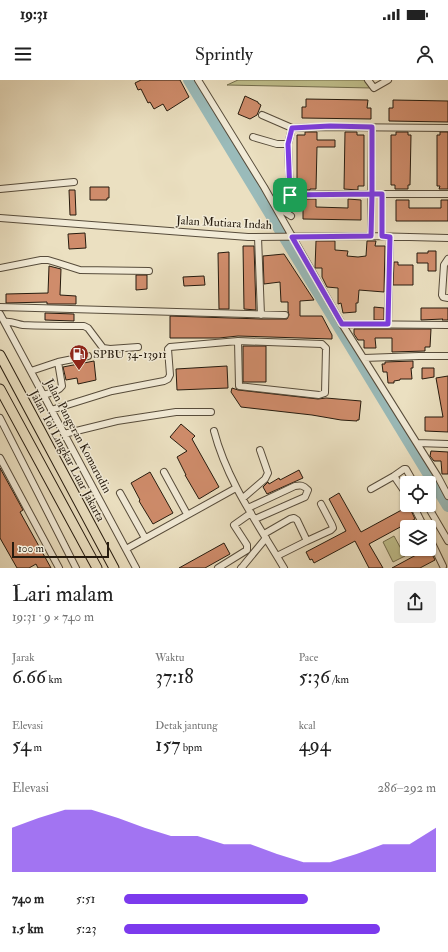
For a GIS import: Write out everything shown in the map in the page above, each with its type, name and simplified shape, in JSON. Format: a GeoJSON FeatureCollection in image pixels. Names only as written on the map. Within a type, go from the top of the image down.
{"type":"FeatureCollection","features":[{"type":"Feature","properties":{"kind":"highway","name":"Jalan Tol Lingkar Luar Jakarta"},"geometry":{"type":"LineString","coordinates":[[0,355],[114,568]]}},
{"type":"Feature","properties":{"kind":"highway"},"geometry":{"type":"LineString","coordinates":[[0,389],[97,568]]}},
{"type":"Feature","properties":{"kind":"street"},"geometry":{"type":"LineString","coordinates":[[198,80],[264,187],[290,237],[342,324],[438,477],[448,496]]}},
{"type":"Feature","properties":{"kind":"street"},"geometry":{"type":"LineString","coordinates":[[368,80],[374,88],[388,80]]}},
{"type":"Feature","properties":{"kind":"street"},"geometry":{"type":"LineString","coordinates":[[262,115],[292,128],[330,126],[448,128]]}},
{"type":"Feature","properties":{"kind":"street"},"geometry":{"type":"LineString","coordinates":[[371,236],[372,127]]}},
{"type":"Feature","properties":{"kind":"street"},"geometry":{"type":"LineString","coordinates":[[290,195],[288,144],[292,128]]}},
{"type":"Feature","properties":{"kind":"street"},"geometry":{"type":"LineString","coordinates":[[253,137],[277,144],[288,144]]}},
{"type":"Feature","properties":{"kind":"street"},"geometry":{"type":"LineString","coordinates":[[0,189],[74,182]]}},
{"type":"Feature","properties":{"kind":"street"},"geometry":{"type":"LineString","coordinates":[[382,194],[382,236]]}},
{"type":"Feature","properties":{"kind":"street"},"geometry":{"type":"LineString","coordinates":[[291,216],[285,212],[278,198],[282,195],[448,194]]}},
{"type":"Feature","properties":{"kind":"street","name":"Jalan Mutiara Indah"},"geometry":{"type":"LineString","coordinates":[[0,218],[258,237],[382,236],[448,238]]}},
{"type":"Feature","properties":{"kind":"street"},"geometry":{"type":"LineString","coordinates":[[258,237],[261,315]]}},
{"type":"Feature","properties":{"kind":"street"},"geometry":{"type":"LineString","coordinates":[[388,324],[390,237]]}},
{"type":"Feature","properties":{"kind":"street"},"geometry":{"type":"LineString","coordinates":[[448,259],[444,264],[442,294],[443,297],[448,298]]}},
{"type":"Feature","properties":{"kind":"street"},"geometry":{"type":"LineString","coordinates":[[0,268],[48,260],[80,270],[149,271]]}},
{"type":"Feature","properties":{"kind":"street"},"geometry":{"type":"LineString","coordinates":[[0,307],[285,315]]}},
{"type":"Feature","properties":{"kind":"street","name":"Jalan Pangeran Komarudin"},"geometry":{"type":"LineString","coordinates":[[0,314],[136,568]]}},
{"type":"Feature","properties":{"kind":"street"},"geometry":{"type":"LineString","coordinates":[[5,322],[9,321],[20,324],[46,326],[84,326],[88,328],[103,348],[138,347]]}},
{"type":"Feature","properties":{"kind":"street"},"geometry":{"type":"LineString","coordinates":[[342,324],[448,325]]}},
{"type":"Feature","properties":{"kind":"street"},"geometry":{"type":"LineString","coordinates":[[51,410],[112,391],[164,381],[170,375],[168,349],[170,347],[238,340],[322,344],[326,348],[325,393],[319,395],[239,386],[238,340]]}},
{"type":"Feature","properties":{"kind":"street"},"geometry":{"type":"LineString","coordinates":[[31,371],[58,362],[88,356]]}},
{"type":"Feature","properties":{"kind":"street"},"geometry":{"type":"LineString","coordinates":[[364,358],[448,356]]}},
{"type":"Feature","properties":{"kind":"street"},"geometry":{"type":"LineString","coordinates":[[43,395],[61,389],[62,386],[58,362]]}},
{"type":"Feature","properties":{"kind":"street"},"geometry":{"type":"LineString","coordinates":[[64,434],[117,421],[176,412],[211,412]]}},
{"type":"Feature","properties":{"kind":"street"},"geometry":{"type":"LineString","coordinates":[[0,418],[76,568]]}},
{"type":"Feature","properties":{"kind":"street"},"geometry":{"type":"LineString","coordinates":[[214,431],[220,453],[236,488],[284,568]]}},
{"type":"Feature","properties":{"kind":"street"},"geometry":{"type":"LineString","coordinates":[[417,443],[448,444]]}},
{"type":"Feature","properties":{"kind":"street"},"geometry":{"type":"LineString","coordinates":[[243,498],[265,479],[268,473],[260,450]]}},
{"type":"Feature","properties":{"kind":"street"},"geometry":{"type":"LineString","coordinates":[[0,459],[58,568]]}},
{"type":"Feature","properties":{"kind":"street"},"geometry":{"type":"LineString","coordinates":[[371,489],[404,469],[406,469],[410,476]]}},
{"type":"Feature","properties":{"kind":"street"},"geometry":{"type":"LineString","coordinates":[[164,472],[187,514]]}},
{"type":"Feature","properties":{"kind":"street"},"geometry":{"type":"LineString","coordinates":[[394,476],[400,484]]}},
{"type":"Feature","properties":{"kind":"street"},"geometry":{"type":"LineString","coordinates":[[218,568],[247,550],[247,545],[234,525],[250,510],[295,486],[304,486],[308,490],[305,497],[255,519]]}},
{"type":"Feature","properties":{"kind":"street"},"geometry":{"type":"LineString","coordinates":[[126,549],[236,488]]}},
{"type":"Feature","properties":{"kind":"street"},"geometry":{"type":"LineString","coordinates":[[120,493],[145,538]]}},
{"type":"Feature","properties":{"kind":"street"},"geometry":{"type":"LineString","coordinates":[[277,556],[331,530],[332,525],[321,504]]}},
{"type":"Feature","properties":{"kind":"street"},"geometry":{"type":"LineString","coordinates":[[431,512],[448,541]]}},
{"type":"Feature","properties":{"kind":"street"},"geometry":{"type":"LineString","coordinates":[[243,568],[265,536],[290,519],[294,518],[297,520],[307,541]]}},
{"type":"Feature","properties":{"kind":"street"},"geometry":{"type":"LineString","coordinates":[[436,551],[444,566]]}},
{"type":"Feature","properties":{"kind":"green space"},"geometry":{"type":"Polygon","coordinates":[[[238,80],[366,80],[372,88],[227,85],[238,80]]]}},
{"type":"Feature","properties":{"kind":"green space"},"geometry":{"type":"Polygon","coordinates":[[[394,536],[400,547],[400,556],[405,556],[393,562],[383,542],[394,536]]]}},
{"type":"Feature","properties":{"kind":"building"},"geometry":{"type":"Polygon","coordinates":[[[141,80],[180,80],[189,97],[167,111],[163,104],[154,109],[150,102],[148,103],[141,89],[138,90],[135,83],[141,80]]]}},
{"type":"Feature","properties":{"kind":"building"},"geometry":{"type":"Polygon","coordinates":[[[245,96],[261,105],[257,115],[250,119],[238,114],[245,96]]]}},
{"type":"Feature","properties":{"kind":"building"},"geometry":{"type":"Polygon","coordinates":[[[306,99],[368,100],[367,108],[371,108],[371,119],[302,118],[302,107],[306,107],[306,99]]]}},
{"type":"Feature","properties":{"kind":"building"},"geometry":{"type":"Polygon","coordinates":[[[393,100],[448,101],[448,122],[389,121],[389,108],[393,108],[393,100]]]}},
{"type":"Feature","properties":{"kind":"building"},"geometry":{"type":"Polygon","coordinates":[[[305,132],[317,132],[317,140],[335,140],[335,147],[317,147],[316,189],[310,190],[304,190],[304,186],[297,186],[297,135],[305,135],[305,132]]]}},
{"type":"Feature","properties":{"kind":"building"},"geometry":{"type":"Polygon","coordinates":[[[345,132],[357,132],[357,135],[364,135],[364,186],[358,186],[358,190],[344,189],[345,132]]]}},
{"type":"Feature","properties":{"kind":"building"},"geometry":{"type":"Polygon","coordinates":[[[396,132],[408,132],[408,135],[411,135],[410,185],[408,185],[408,189],[395,189],[395,185],[391,185],[391,135],[396,135],[396,132]]]}},
{"type":"Feature","properties":{"kind":"building"},"geometry":{"type":"Polygon","coordinates":[[[440,132],[448,132],[448,189],[439,189],[440,186],[437,186],[437,135],[440,135],[440,132]]]}},
{"type":"Feature","properties":{"kind":"building"},"geometry":{"type":"Polygon","coordinates":[[[90,187],[109,187],[109,198],[107,198],[107,200],[90,200],[90,187]]]}},
{"type":"Feature","properties":{"kind":"building"},"geometry":{"type":"Polygon","coordinates":[[[69,190],[75,190],[76,215],[70,215],[69,190]]]}},
{"type":"Feature","properties":{"kind":"building"},"geometry":{"type":"Polygon","coordinates":[[[303,199],[316,199],[316,207],[348,208],[348,199],[361,200],[361,220],[303,219],[303,199]]]}},
{"type":"Feature","properties":{"kind":"building"},"geometry":{"type":"Polygon","coordinates":[[[396,200],[409,200],[409,208],[441,208],[441,200],[448,200],[448,221],[396,221],[396,200]]]}},
{"type":"Feature","properties":{"kind":"building"},"geometry":{"type":"Polygon","coordinates":[[[85,233],[86,248],[69,249],[68,234],[85,233]]]}},
{"type":"Feature","properties":{"kind":"building"},"geometry":{"type":"Polygon","coordinates":[[[316,241],[335,241],[335,250],[348,251],[347,256],[358,257],[366,256],[367,241],[376,241],[375,246],[385,246],[384,292],[359,290],[358,303],[356,303],[356,312],[343,313],[341,303],[338,304],[338,288],[327,287],[322,277],[322,268],[315,268],[316,241]]]}},
{"type":"Feature","properties":{"kind":"building"},"geometry":{"type":"Polygon","coordinates":[[[243,246],[254,246],[256,310],[244,309],[243,246]]]}},
{"type":"Feature","properties":{"kind":"building"},"geometry":{"type":"Polygon","coordinates":[[[428,251],[436,251],[436,271],[428,271],[428,263],[417,263],[417,253],[428,253],[428,251]]]}},
{"type":"Feature","properties":{"kind":"building"},"geometry":{"type":"Polygon","coordinates":[[[229,252],[229,309],[219,309],[218,253],[229,252]]]}},
{"type":"Feature","properties":{"kind":"building"},"geometry":{"type":"Polygon","coordinates":[[[284,254],[314,300],[300,301],[300,316],[322,316],[332,335],[332,339],[238,336],[219,338],[170,338],[170,316],[287,319],[289,315],[288,302],[281,302],[280,282],[264,284],[263,256],[284,254]]]}},
{"type":"Feature","properties":{"kind":"building"},"geometry":{"type":"Polygon","coordinates":[[[394,262],[398,262],[398,265],[413,265],[413,285],[393,285],[394,262]]]}},
{"type":"Feature","properties":{"kind":"building"},"geometry":{"type":"Polygon","coordinates":[[[49,266],[61,269],[60,295],[76,296],[76,304],[47,304],[47,302],[6,303],[6,294],[48,293],[49,266]]]}},
{"type":"Feature","properties":{"kind":"building"},"geometry":{"type":"Polygon","coordinates":[[[136,275],[147,275],[147,289],[136,290],[136,275]]]}},
{"type":"Feature","properties":{"kind":"building"},"geometry":{"type":"Polygon","coordinates":[[[204,276],[205,285],[184,286],[183,277],[204,276]]]}},
{"type":"Feature","properties":{"kind":"building"},"geometry":{"type":"Polygon","coordinates":[[[374,307],[384,308],[384,320],[374,320],[374,307]]]}},
{"type":"Feature","properties":{"kind":"building"},"geometry":{"type":"Polygon","coordinates":[[[421,308],[448,308],[448,320],[421,320],[421,308]]]}},
{"type":"Feature","properties":{"kind":"building"},"geometry":{"type":"Polygon","coordinates":[[[45,313],[74,314],[74,321],[45,320],[45,313]]]}},
{"type":"Feature","properties":{"kind":"building"},"geometry":{"type":"Polygon","coordinates":[[[354,329],[431,329],[430,347],[425,347],[425,351],[392,352],[392,338],[375,338],[376,348],[364,348],[364,340],[358,340],[354,334],[354,329]]]}},
{"type":"Feature","properties":{"kind":"building"},"geometry":{"type":"Polygon","coordinates":[[[243,346],[266,346],[266,382],[243,382],[243,346]]]}},
{"type":"Feature","properties":{"kind":"building","name":"SPBU 34-13911"},"geometry":{"type":"Polygon","coordinates":[[[94,361],[96,380],[78,384],[77,378],[66,380],[63,367],[94,361]]]}},
{"type":"Feature","properties":{"kind":"building"},"geometry":{"type":"Polygon","coordinates":[[[413,361],[413,368],[411,368],[412,379],[400,379],[394,381],[394,383],[388,383],[387,372],[383,372],[382,364],[385,364],[385,362],[413,361]]]}},
{"type":"Feature","properties":{"kind":"building"},"geometry":{"type":"Polygon","coordinates":[[[227,366],[228,388],[177,390],[176,369],[227,366]]]}},
{"type":"Feature","properties":{"kind":"building"},"geometry":{"type":"Polygon","coordinates":[[[422,368],[434,368],[434,377],[422,379],[422,368]]]}},
{"type":"Feature","properties":{"kind":"building"},"geometry":{"type":"Polygon","coordinates":[[[448,376],[448,432],[425,431],[425,417],[443,417],[436,378],[448,376]]]}},
{"type":"Feature","properties":{"kind":"building"},"geometry":{"type":"Polygon","coordinates":[[[232,388],[238,390],[318,399],[326,398],[361,401],[359,420],[341,420],[312,415],[241,407],[231,392],[232,388]]]}},
{"type":"Feature","properties":{"kind":"building"},"geometry":{"type":"Polygon","coordinates":[[[181,424],[195,436],[192,439],[219,487],[199,499],[185,475],[177,457],[187,451],[170,437],[181,424]]]}},
{"type":"Feature","properties":{"kind":"building"},"geometry":{"type":"Polygon","coordinates":[[[431,451],[448,452],[448,474],[442,474],[441,461],[434,461],[430,456],[431,451]]]}},
{"type":"Feature","properties":{"kind":"building"},"geometry":{"type":"Polygon","coordinates":[[[0,468],[23,510],[20,512],[51,568],[38,568],[36,564],[29,568],[17,568],[0,538],[0,468]]]}},
{"type":"Feature","properties":{"kind":"building"},"geometry":{"type":"Polygon","coordinates":[[[299,470],[303,478],[267,494],[263,487],[268,482],[269,484],[279,478],[280,480],[299,470]]]}},
{"type":"Feature","properties":{"kind":"building"},"geometry":{"type":"Polygon","coordinates":[[[150,472],[173,513],[153,524],[139,501],[140,500],[131,483],[150,472]]]}},
{"type":"Feature","properties":{"kind":"building"},"geometry":{"type":"Polygon","coordinates":[[[339,493],[361,532],[400,511],[412,512],[415,519],[400,520],[400,527],[369,544],[383,568],[369,568],[355,541],[314,563],[312,559],[310,560],[306,552],[346,531],[329,499],[339,493]]]}},
{"type":"Feature","properties":{"kind":"building"},"geometry":{"type":"Polygon","coordinates":[[[224,543],[230,554],[205,568],[179,568],[224,543]]]}},
{"type":"Feature","properties":{"kind":"building"},"geometry":{"type":"Polygon","coordinates":[[[414,556],[433,556],[435,560],[420,568],[392,568],[414,556]]]}},
{"type":"Feature","properties":{"kind":"waterway"},"geometry":{"type":"LineString","coordinates":[[189,80],[448,506]]}},
{"type":"Feature","properties":{"kind":"place","name":"SPBU 34-13911"},"geometry":{"type":"Point","coordinates":[79,371]}},
{"type":"Feature","properties":{"kind":"route"},"geometry":{"type":"LineString","coordinates":[[290,195],[288,144],[292,128],[330,126],[372,127],[372,194],[382,194],[382,236],[390,237],[388,324],[342,324],[292,237],[371,236],[372,194],[290,195]]}}]}
